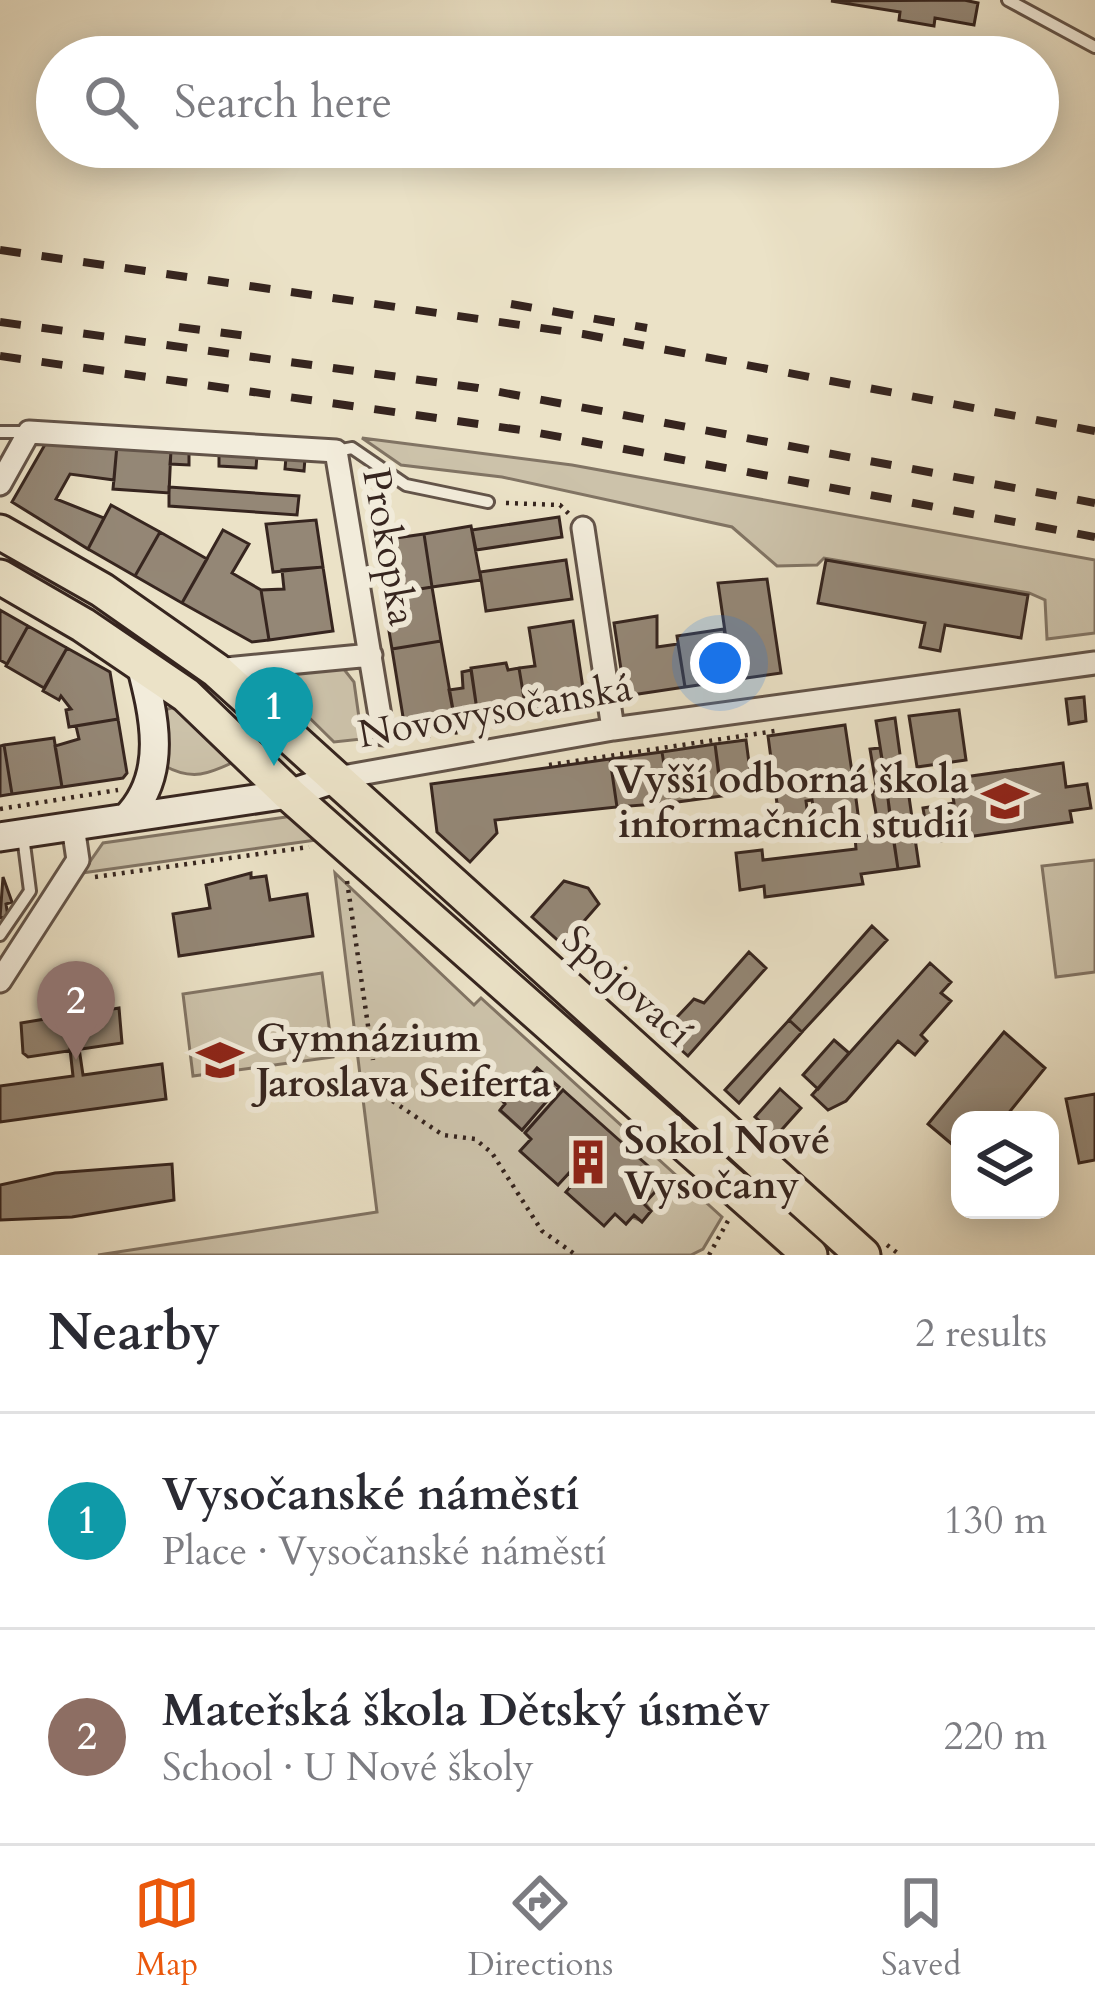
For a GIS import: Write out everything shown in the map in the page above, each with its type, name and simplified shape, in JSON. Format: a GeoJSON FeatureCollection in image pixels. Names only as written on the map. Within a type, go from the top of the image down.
{"type":"FeatureCollection","features":[{"type":"Feature","properties":{"kind":"main road"},"geometry":{"type":"LineString","coordinates":[[0,532],[102,590],[216,670]]}},
{"type":"Feature","properties":{"kind":"main road"},"geometry":{"type":"LineString","coordinates":[[0,577],[140,661],[155,738],[151,786],[124,804],[73,826],[11,835]]}},
{"type":"Feature","properties":{"kind":"main road","name":"Spojovací"},"geometry":{"type":"LineString","coordinates":[[140,661],[186,695],[289,794],[810,1255]]}},
{"type":"Feature","properties":{"kind":"main road","name":"Spojovací"},"geometry":{"type":"LineString","coordinates":[[216,670],[873,1248]]}},
{"type":"Feature","properties":{"kind":"main road"},"geometry":{"type":"LineString","coordinates":[[124,804],[289,794],[337,778]]}},
{"type":"Feature","properties":{"kind":"street"},"geometry":{"type":"LineString","coordinates":[[0,484],[28,432],[336,451]]}},
{"type":"Feature","properties":{"kind":"street","name":"Prokopka"},"geometry":{"type":"LineString","coordinates":[[336,451],[383,734]]}},
{"type":"Feature","properties":{"kind":"street"},"geometry":{"type":"LineString","coordinates":[[583,528],[613,729]]}},
{"type":"Feature","properties":{"kind":"street"},"geometry":{"type":"LineString","coordinates":[[216,670],[371,655]]}},
{"type":"Feature","properties":{"kind":"street","name":"Novovysočanská"},"geometry":{"type":"LineString","coordinates":[[337,778],[613,729],[1095,663]]}},
{"type":"Feature","properties":{"kind":"street"},"geometry":{"type":"LineString","coordinates":[[0,981],[78,860],[73,826]]}},
{"type":"Feature","properties":{"kind":"lane"},"geometry":{"type":"LineString","coordinates":[[1008,0],[1095,47]]}},
{"type":"Feature","properties":{"kind":"lane"},"geometry":{"type":"LineString","coordinates":[[0,432],[28,432]]}},
{"type":"Feature","properties":{"kind":"lane"},"geometry":{"type":"LineString","coordinates":[[336,451],[352,448],[406,485],[488,502]]}},
{"type":"Feature","properties":{"kind":"lane"},"geometry":{"type":"LineString","coordinates":[[0,934],[30,891],[11,835]]}},
{"type":"Feature","properties":{"kind":"path"},"geometry":{"type":"LineString","coordinates":[[488,502],[560,505],[583,528]]}},
{"type":"Feature","properties":{"kind":"path"},"geometry":{"type":"LineString","coordinates":[[532,767],[790,729]]}},
{"type":"Feature","properties":{"kind":"path"},"geometry":{"type":"LineString","coordinates":[[0,809],[124,804]]}},
{"type":"Feature","properties":{"kind":"path"},"geometry":{"type":"LineString","coordinates":[[79,880],[318,846]]}},
{"type":"Feature","properties":{"kind":"path"},"geometry":{"type":"LineString","coordinates":[[345,872],[373,1060]]}},
{"type":"Feature","properties":{"kind":"path"},"geometry":{"type":"LineString","coordinates":[[370,1087],[443,1135],[475,1139],[492,1154],[542,1231],[575,1255]]}},
{"type":"Feature","properties":{"kind":"path"},"geometry":{"type":"LineString","coordinates":[[708,1254],[746,1195]]}},
{"type":"Feature","properties":{"kind":"path"},"geometry":{"type":"LineString","coordinates":[[873,1248],[900,1255]]}},
{"type":"Feature","properties":{"kind":"shaded area"},"geometry":{"type":"Polygon","coordinates":[[[362,438],[572,465],[1095,560],[1095,633],[1047,639],[1045,600],[1029,593],[824,558],[817,565],[777,566],[732,527],[502,477],[401,465],[362,438]]]}},
{"type":"Feature","properties":{"kind":"shaded area"},"geometry":{"type":"Polygon","coordinates":[[[343,668],[354,682],[362,739],[334,742],[265,674],[343,668]]]}},
{"type":"Feature","properties":{"kind":"shaded area"},"geometry":{"type":"Polygon","coordinates":[[[176,707],[236,761],[201,774],[165,766],[164,710],[176,707]]]}},
{"type":"Feature","properties":{"kind":"shaded area"},"geometry":{"type":"Polygon","coordinates":[[[293,816],[323,839],[82,873],[103,843],[293,816]]]}},
{"type":"Feature","properties":{"kind":"shaded area"},"geometry":{"type":"Polygon","coordinates":[[[1095,860],[1095,972],[1056,977],[1042,866],[1095,860]]]}},
{"type":"Feature","properties":{"kind":"shaded area"},"geometry":{"type":"Polygon","coordinates":[[[335,873],[474,1005],[481,998],[722,1217],[703,1249],[691,1255],[98,1255],[377,1212],[335,873]],[[537,1068],[518,1090],[512,1085],[501,1098],[505,1103],[500,1111],[522,1130],[558,1087],[537,1068]],[[563,1090],[525,1132],[531,1139],[521,1152],[558,1185],[569,1173],[577,1179],[566,1192],[642,1221],[651,1211],[563,1090]]]}},
{"type":"Feature","properties":{"kind":"shaded area"},"geometry":{"type":"Polygon","coordinates":[[[322,973],[333,1057],[193,1076],[183,994],[322,973]]]}},
{"type":"Feature","properties":{"kind":"building"},"geometry":{"type":"Polygon","coordinates":[[[831,1],[978,3],[974,25],[935,18],[934,26],[899,20],[900,12],[831,1]]]}},
{"type":"Feature","properties":{"kind":"building"},"geometry":{"type":"Polygon","coordinates":[[[47,441],[117,445],[114,480],[70,474],[56,499],[104,518],[88,549],[12,502],[47,441]]]}},
{"type":"Feature","properties":{"kind":"building"},"geometry":{"type":"Polygon","coordinates":[[[117,445],[171,449],[169,493],[113,489],[117,445]]]}},
{"type":"Feature","properties":{"kind":"building"},"geometry":{"type":"Polygon","coordinates":[[[171,452],[189,452],[189,465],[170,464],[171,452]]]}},
{"type":"Feature","properties":{"kind":"building"},"geometry":{"type":"Polygon","coordinates":[[[219,454],[257,455],[256,468],[219,466],[219,454]]]}},
{"type":"Feature","properties":{"kind":"building"},"geometry":{"type":"Polygon","coordinates":[[[286,457],[305,458],[304,471],[285,469],[286,457]]]}},
{"type":"Feature","properties":{"kind":"building"},"geometry":{"type":"Polygon","coordinates":[[[169,487],[299,496],[297,515],[169,506],[169,487]]]}},
{"type":"Feature","properties":{"kind":"building"},"geometry":{"type":"Polygon","coordinates":[[[111,505],[160,532],[135,576],[88,549],[111,505]]]}},
{"type":"Feature","properties":{"kind":"building"},"geometry":{"type":"Polygon","coordinates":[[[559,517],[562,537],[476,550],[472,530],[559,517]]]}},
{"type":"Feature","properties":{"kind":"building"},"geometry":{"type":"Polygon","coordinates":[[[316,520],[323,567],[273,572],[266,524],[316,520]]]}},
{"type":"Feature","properties":{"kind":"building"},"geometry":{"type":"Polygon","coordinates":[[[471,526],[481,580],[432,587],[424,534],[471,526]]]}},
{"type":"Feature","properties":{"kind":"building"},"geometry":{"type":"Polygon","coordinates":[[[223,530],[249,544],[232,573],[261,590],[269,640],[252,642],[182,603],[223,530]]]}},
{"type":"Feature","properties":{"kind":"building"},"geometry":{"type":"Polygon","coordinates":[[[160,532],[207,559],[182,603],[135,576],[160,532]]]}},
{"type":"Feature","properties":{"kind":"building"},"geometry":{"type":"Polygon","coordinates":[[[424,534],[432,587],[383,595],[375,541],[424,534]]]}},
{"type":"Feature","properties":{"kind":"building"},"geometry":{"type":"Polygon","coordinates":[[[566,560],[572,599],[486,611],[480,572],[566,560]]]}},
{"type":"Feature","properties":{"kind":"building"},"geometry":{"type":"Polygon","coordinates":[[[826,560],[1028,595],[1021,638],[945,625],[940,651],[920,647],[925,623],[818,603],[826,560]]]}},
{"type":"Feature","properties":{"kind":"building"},"geometry":{"type":"Polygon","coordinates":[[[323,567],[333,631],[269,640],[261,590],[284,589],[282,570],[323,567]]]}},
{"type":"Feature","properties":{"kind":"building"},"geometry":{"type":"Polygon","coordinates":[[[767,579],[781,673],[732,680],[718,583],[767,579]]]}},
{"type":"Feature","properties":{"kind":"building"},"geometry":{"type":"Polygon","coordinates":[[[432,587],[441,641],[392,649],[383,595],[432,587]]]}},
{"type":"Feature","properties":{"kind":"building"},"geometry":{"type":"Polygon","coordinates":[[[0,610],[28,626],[7,664],[0,660],[0,610]]]}},
{"type":"Feature","properties":{"kind":"building"},"geometry":{"type":"Polygon","coordinates":[[[657,616],[657,647],[678,644],[685,687],[625,696],[614,623],[657,616]]]}},
{"type":"Feature","properties":{"kind":"building"},"geometry":{"type":"Polygon","coordinates":[[[573,621],[585,702],[526,710],[519,668],[535,666],[529,628],[573,621]]]}},
{"type":"Feature","properties":{"kind":"building"},"geometry":{"type":"Polygon","coordinates":[[[28,626],[67,648],[44,688],[6,666],[28,626]]]}},
{"type":"Feature","properties":{"kind":"building"},"geometry":{"type":"Polygon","coordinates":[[[724,629],[732,680],[685,687],[677,636],[724,629]]]}},
{"type":"Feature","properties":{"kind":"building"},"geometry":{"type":"Polygon","coordinates":[[[441,641],[455,721],[405,729],[392,649],[441,641]]]}},
{"type":"Feature","properties":{"kind":"building"},"geometry":{"type":"Polygon","coordinates":[[[67,648],[110,672],[118,719],[69,727],[66,710],[71,709],[61,696],[59,700],[43,691],[67,648]]]}},
{"type":"Feature","properties":{"kind":"building"},"geometry":{"type":"Polygon","coordinates":[[[506,663],[508,670],[519,668],[526,710],[478,717],[471,668],[506,663]]]}},
{"type":"Feature","properties":{"kind":"building"},"geometry":{"type":"Polygon","coordinates":[[[471,670],[478,717],[455,721],[449,690],[463,688],[462,672],[471,670]]]}},
{"type":"Feature","properties":{"kind":"building"},"geometry":{"type":"Polygon","coordinates":[[[1084,697],[1086,721],[1069,724],[1066,699],[1084,697]]]}},
{"type":"Feature","properties":{"kind":"building"},"geometry":{"type":"Polygon","coordinates":[[[959,710],[966,760],[917,767],[909,716],[959,710]]]}},
{"type":"Feature","properties":{"kind":"building"},"geometry":{"type":"Polygon","coordinates":[[[895,718],[902,769],[884,771],[876,721],[895,718]]]}},
{"type":"Feature","properties":{"kind":"building"},"geometry":{"type":"Polygon","coordinates":[[[118,719],[127,773],[123,778],[62,787],[55,746],[79,739],[76,726],[118,719]]]}},
{"type":"Feature","properties":{"kind":"building"},"geometry":{"type":"Polygon","coordinates":[[[845,725],[852,772],[860,771],[863,790],[855,791],[858,814],[816,824],[812,800],[806,801],[809,825],[775,830],[772,812],[778,811],[768,736],[845,725]]]}},
{"type":"Feature","properties":{"kind":"building"},"geometry":{"type":"Polygon","coordinates":[[[54,738],[62,787],[12,794],[4,745],[54,738]]]}},
{"type":"Feature","properties":{"kind":"building"},"geometry":{"type":"Polygon","coordinates":[[[746,740],[751,778],[726,780],[727,786],[720,786],[715,744],[746,740]]]}},
{"type":"Feature","properties":{"kind":"building"},"geometry":{"type":"Polygon","coordinates":[[[715,744],[722,796],[670,803],[662,752],[715,744]]]}},
{"type":"Feature","properties":{"kind":"building"},"geometry":{"type":"Polygon","coordinates":[[[4,745],[12,794],[0,796],[0,746],[4,745]]]}},
{"type":"Feature","properties":{"kind":"building"},"geometry":{"type":"Polygon","coordinates":[[[880,748],[887,789],[877,791],[870,749],[880,748]]]}},
{"type":"Feature","properties":{"kind":"building"},"geometry":{"type":"Polygon","coordinates":[[[662,752],[670,803],[617,807],[610,759],[662,752]]]}},
{"type":"Feature","properties":{"kind":"building"},"geometry":{"type":"Polygon","coordinates":[[[610,759],[617,807],[495,820],[497,833],[470,862],[437,832],[431,784],[610,759]]]}},
{"type":"Feature","properties":{"kind":"building"},"geometry":{"type":"Polygon","coordinates":[[[1063,763],[1066,787],[1087,784],[1091,808],[1070,811],[1072,822],[939,841],[936,824],[926,826],[923,808],[954,803],[950,779],[1063,763]]]}},
{"type":"Feature","properties":{"kind":"building"},"geometry":{"type":"Polygon","coordinates":[[[905,769],[919,866],[898,869],[884,771],[905,769]]]}},
{"type":"Feature","properties":{"kind":"building"},"geometry":{"type":"Polygon","coordinates":[[[887,789],[890,817],[877,819],[872,791],[887,789]]]}},
{"type":"Feature","properties":{"kind":"building"},"geometry":{"type":"Polygon","coordinates":[[[890,817],[898,869],[861,874],[863,884],[765,897],[764,886],[740,890],[736,853],[762,850],[763,860],[856,849],[855,837],[877,835],[871,820],[890,817]]]}},
{"type":"Feature","properties":{"kind":"building"},"geometry":{"type":"Polygon","coordinates":[[[251,873],[251,878],[266,876],[270,900],[307,894],[313,936],[179,956],[173,914],[210,908],[206,885],[251,873]]]}},
{"type":"Feature","properties":{"kind":"building"},"geometry":{"type":"Polygon","coordinates":[[[3,877],[12,902],[6,904],[8,917],[0,918],[3,877]]]}},
{"type":"Feature","properties":{"kind":"building"},"geometry":{"type":"Polygon","coordinates":[[[564,881],[588,888],[599,904],[563,945],[532,917],[564,881]]]}},
{"type":"Feature","properties":{"kind":"building"},"geometry":{"type":"Polygon","coordinates":[[[872,926],[887,940],[802,1032],[789,1020],[872,926]]]}},
{"type":"Feature","properties":{"kind":"building"},"geometry":{"type":"Polygon","coordinates":[[[749,952],[766,968],[688,1056],[662,1033],[694,999],[704,1003],[749,952]]]}},
{"type":"Feature","properties":{"kind":"building"},"geometry":{"type":"Polygon","coordinates":[[[930,963],[951,982],[941,993],[951,1001],[921,1035],[927,1041],[915,1055],[898,1041],[846,1101],[828,1110],[812,1095],[930,963]]]}},
{"type":"Feature","properties":{"kind":"building"},"geometry":{"type":"Polygon","coordinates":[[[93,996],[95,1012],[119,1008],[122,1043],[28,1057],[23,1053],[21,1023],[45,1019],[42,1004],[93,996]]]}},
{"type":"Feature","properties":{"kind":"building"},"geometry":{"type":"Polygon","coordinates":[[[789,1020],[802,1032],[739,1103],[725,1090],[789,1020]]]}},
{"type":"Feature","properties":{"kind":"building"},"geometry":{"type":"Polygon","coordinates":[[[1004,1032],[1045,1068],[1010,1111],[951,1111],[951,1143],[928,1124],[1004,1032]]]}},
{"type":"Feature","properties":{"kind":"building"},"geometry":{"type":"Polygon","coordinates":[[[834,1040],[849,1053],[818,1089],[803,1075],[834,1040]]]}},
{"type":"Feature","properties":{"kind":"building"},"geometry":{"type":"Polygon","coordinates":[[[79,1048],[83,1075],[162,1064],[166,1099],[0,1122],[0,1086],[73,1076],[70,1049],[79,1048]]]}},
{"type":"Feature","properties":{"kind":"building"},"geometry":{"type":"Polygon","coordinates":[[[537,1068],[559,1087],[522,1130],[500,1110],[505,1104],[500,1098],[513,1085],[518,1090],[537,1068]]]}},
{"type":"Feature","properties":{"kind":"building"},"geometry":{"type":"Polygon","coordinates":[[[780,1089],[801,1108],[776,1136],[755,1117],[780,1089]]]}},
{"type":"Feature","properties":{"kind":"building","name":"Sokol Nové Vysočany"},"geometry":{"type":"Polygon","coordinates":[[[563,1090],[665,1181],[644,1204],[651,1211],[642,1222],[634,1215],[626,1224],[615,1214],[604,1226],[566,1192],[577,1179],[569,1173],[558,1185],[520,1151],[531,1139],[525,1133],[563,1090]]]}},
{"type":"Feature","properties":{"kind":"building"},"geometry":{"type":"Polygon","coordinates":[[[1095,1094],[1095,1160],[1079,1163],[1066,1099],[1095,1094]]]}},
{"type":"Feature","properties":{"kind":"building"},"geometry":{"type":"Polygon","coordinates":[[[172,1164],[174,1200],[72,1217],[0,1220],[0,1185],[55,1173],[172,1164]]]}},
{"type":"Feature","properties":{"kind":"railway"},"geometry":{"type":"LineString","coordinates":[[0,250],[583,334],[1095,431]]}},
{"type":"Feature","properties":{"kind":"railway"},"geometry":{"type":"LineString","coordinates":[[511,304],[647,328]]}},
{"type":"Feature","properties":{"kind":"railway"},"geometry":{"type":"LineString","coordinates":[[0,322],[478,388],[1095,503]]}},
{"type":"Feature","properties":{"kind":"railway"},"geometry":{"type":"LineString","coordinates":[[179,327],[262,338]]}},
{"type":"Feature","properties":{"kind":"railway"},"geometry":{"type":"LineString","coordinates":[[0,356],[528,431],[1095,537]]}},
{"type":"Feature","properties":{"kind":"place","name":"Vysočanské náměstí"},"geometry":{"type":"Point","coordinates":[274,766]}},
{"type":"Feature","properties":{"kind":"place","name":"Vyšší odborná škola informačních studií"},"geometry":{"type":"Point","coordinates":[1005,801]}},
{"type":"Feature","properties":{"kind":"place","name":"Mateřská škola Dětský úsměv"},"geometry":{"type":"Point","coordinates":[76,1060]}},
{"type":"Feature","properties":{"kind":"place","name":"Gymnázium Jaroslava Seiferta"},"geometry":{"type":"Point","coordinates":[220,1060]}},
{"type":"Feature","properties":{"kind":"place","name":"Sokol Nové Vysočany"},"geometry":{"type":"Point","coordinates":[588,1162]}}]}
